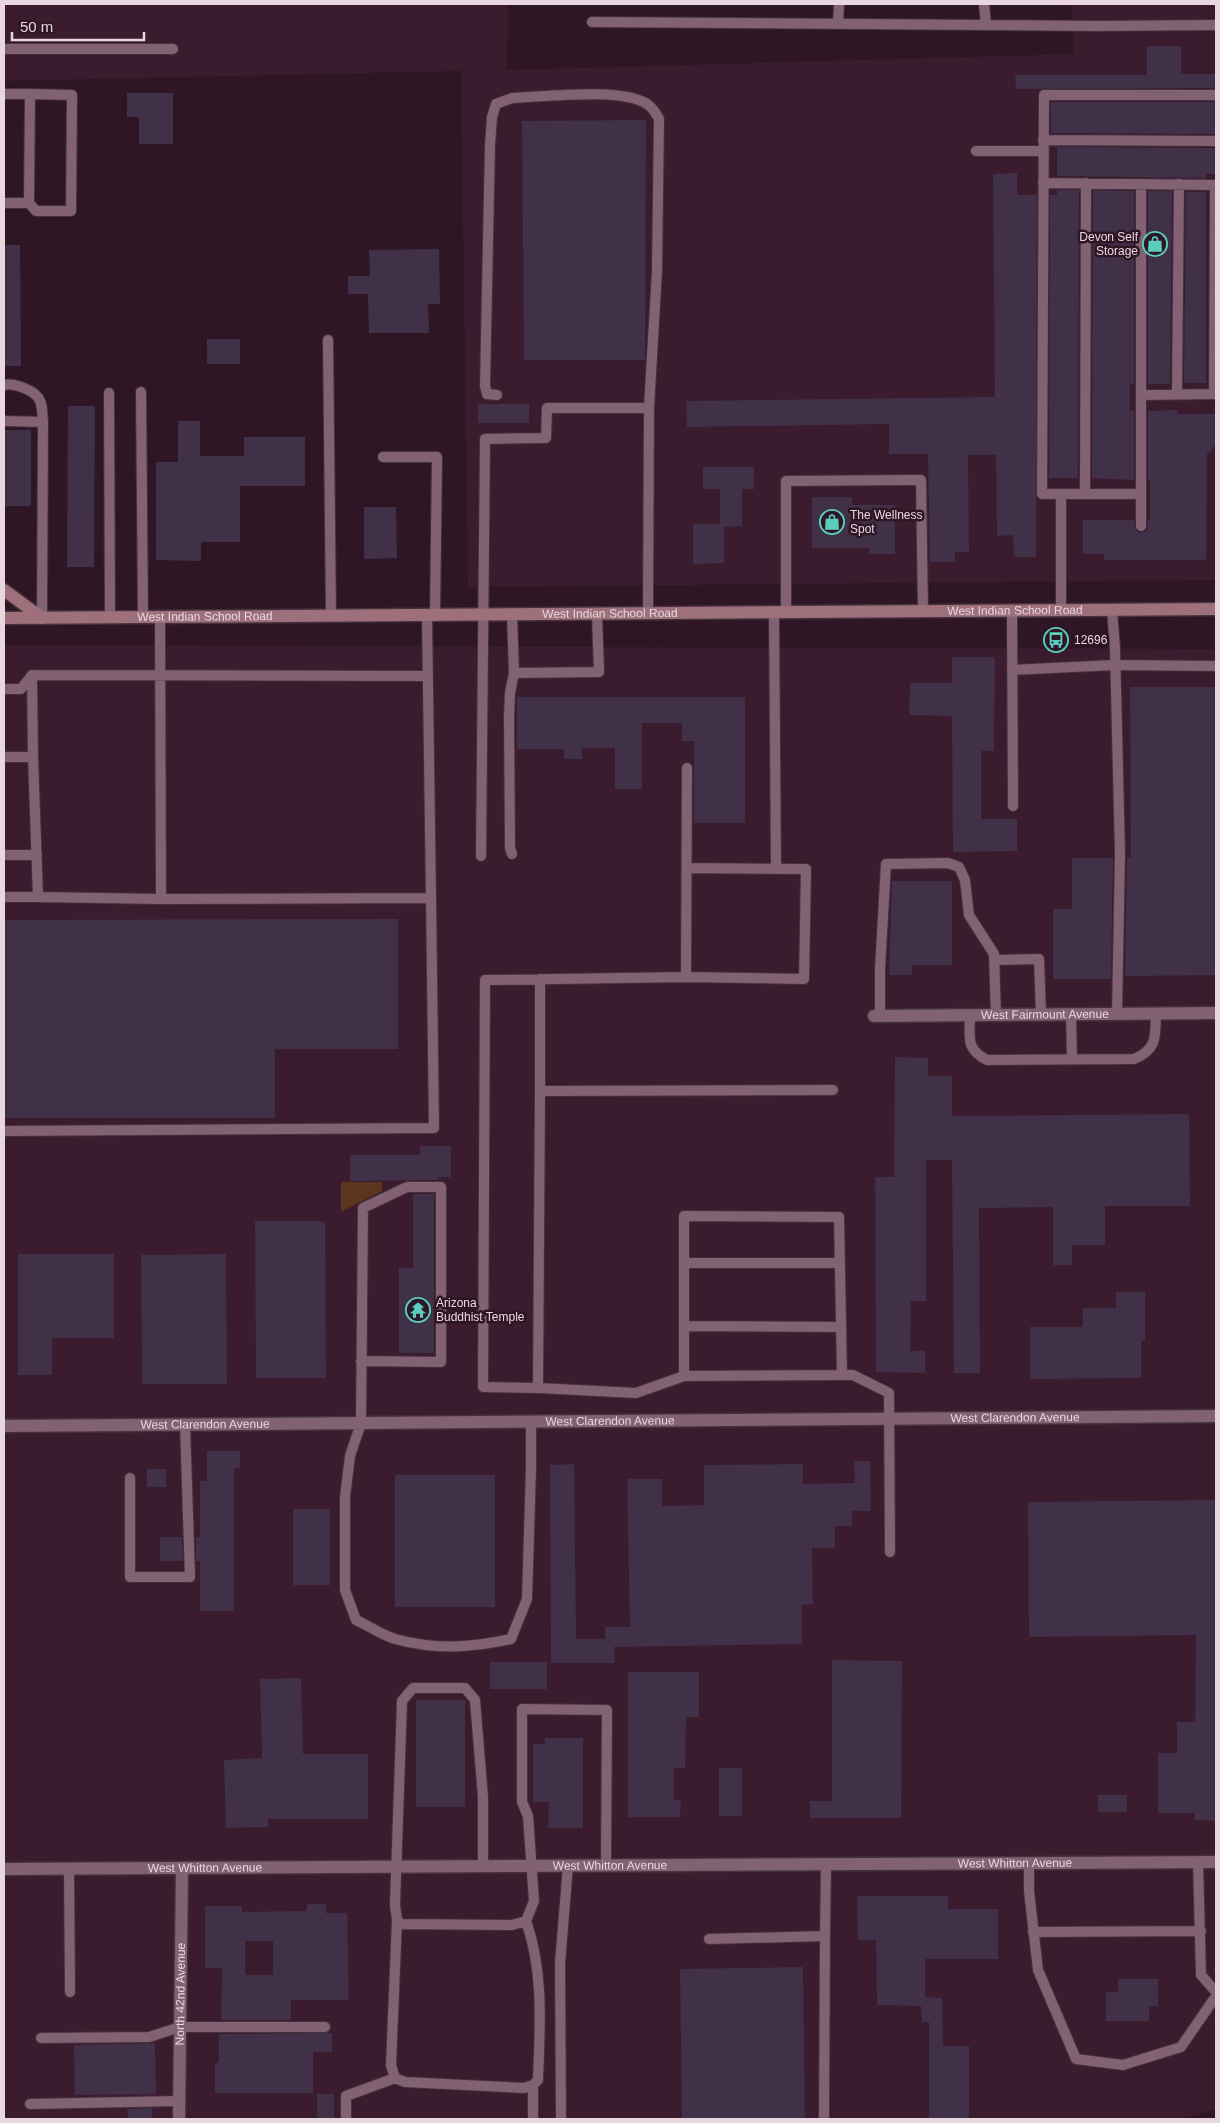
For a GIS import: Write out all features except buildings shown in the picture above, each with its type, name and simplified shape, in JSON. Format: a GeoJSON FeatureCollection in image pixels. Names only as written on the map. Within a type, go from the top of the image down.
{"type":"FeatureCollection","features":[{"type":"Feature","properties":{"kind":"main road"},"geometry":{"type":"LineString","coordinates":[[4,590],[42,618]]}},
{"type":"Feature","properties":{"kind":"main road","name":"West Indian School Road"},"geometry":{"type":"LineString","coordinates":[[4,618],[1216,609]]}},
{"type":"Feature","properties":{"kind":"street","name":"West Fairmount Avenue"},"geometry":{"type":"LineString","coordinates":[[877,1016],[1216,1013]]}},
{"type":"Feature","properties":{"kind":"street","name":"West Clarendon Avenue"},"geometry":{"type":"LineString","coordinates":[[4,1426],[1216,1416]]}},
{"type":"Feature","properties":{"kind":"street","name":"West Whitton Avenue"},"geometry":{"type":"LineString","coordinates":[[4,1869],[1216,1862]]}},
{"type":"Feature","properties":{"kind":"street","name":"North 42nd Avenue"},"geometry":{"type":"LineString","coordinates":[[179,2119],[182,1868]]}},
{"type":"Feature","properties":{"kind":"lane"},"geometry":{"type":"LineString","coordinates":[[838,24],[839,4]]}},
{"type":"Feature","properties":{"kind":"lane"},"geometry":{"type":"LineString","coordinates":[[984,4],[986,25]]}},
{"type":"Feature","properties":{"kind":"lane"},"geometry":{"type":"LineString","coordinates":[[592,22],[1216,25]]}},
{"type":"Feature","properties":{"kind":"lane"},"geometry":{"type":"LineString","coordinates":[[4,49],[173,49]]}},
{"type":"Feature","properties":{"kind":"lane"},"geometry":{"type":"LineString","coordinates":[[4,94],[30,94],[72,95],[71,211],[36,211],[29,203],[30,94]]}},
{"type":"Feature","properties":{"kind":"lane"},"geometry":{"type":"LineString","coordinates":[[497,395],[487,394],[485,386],[490,145],[492,116],[496,104],[512,98],[616,94],[646,103],[654,110],[659,119],[657,271],[649,408],[648,614]]}},
{"type":"Feature","properties":{"kind":"lane"},"geometry":{"type":"LineString","coordinates":[[1141,494],[1042,494],[1044,95],[1216,95]]}},
{"type":"Feature","properties":{"kind":"lane"},"geometry":{"type":"LineString","coordinates":[[1043,140],[1216,140]]}},
{"type":"Feature","properties":{"kind":"lane"},"geometry":{"type":"LineString","coordinates":[[976,151],[1043,151]]}},
{"type":"Feature","properties":{"kind":"lane"},"geometry":{"type":"LineString","coordinates":[[1043,183],[1216,184],[1215,394],[1141,395]]}},
{"type":"Feature","properties":{"kind":"lane"},"geometry":{"type":"LineString","coordinates":[[1085,494],[1086,183]]}},
{"type":"Feature","properties":{"kind":"lane"},"geometry":{"type":"LineString","coordinates":[[1141,184],[1141,526]]}},
{"type":"Feature","properties":{"kind":"lane"},"geometry":{"type":"LineString","coordinates":[[1178,394],[1179,184]]}},
{"type":"Feature","properties":{"kind":"lane"},"geometry":{"type":"LineString","coordinates":[[4,203],[29,203]]}},
{"type":"Feature","properties":{"kind":"lane"},"geometry":{"type":"LineString","coordinates":[[328,340],[331,616]]}},
{"type":"Feature","properties":{"kind":"lane"},"geometry":{"type":"LineString","coordinates":[[4,385],[11,384],[31,392],[40,400],[43,422],[42,618]]}},
{"type":"Feature","properties":{"kind":"lane"},"geometry":{"type":"LineString","coordinates":[[141,392],[143,617]]}},
{"type":"Feature","properties":{"kind":"lane"},"geometry":{"type":"LineString","coordinates":[[109,393],[110,617]]}},
{"type":"Feature","properties":{"kind":"lane"},"geometry":{"type":"LineString","coordinates":[[481,856],[485,439],[546,438],[547,408],[649,408]]}},
{"type":"Feature","properties":{"kind":"lane"},"geometry":{"type":"LineString","coordinates":[[4,422],[43,422]]}},
{"type":"Feature","properties":{"kind":"lane"},"geometry":{"type":"LineString","coordinates":[[4,1131],[434,1128],[428,676],[437,457],[384,457]]}},
{"type":"Feature","properties":{"kind":"lane"},"geometry":{"type":"LineString","coordinates":[[776,869],[780,613],[786,481],[921,480],[923,612]]}},
{"type":"Feature","properties":{"kind":"lane"},"geometry":{"type":"LineString","coordinates":[[1061,494],[1061,611]]}},
{"type":"Feature","properties":{"kind":"lane"},"geometry":{"type":"LineString","coordinates":[[1112,610],[1120,854],[1117,1014]]}},
{"type":"Feature","properties":{"kind":"lane"},"geometry":{"type":"LineString","coordinates":[[1012,611],[1013,806]]}},
{"type":"Feature","properties":{"kind":"lane"},"geometry":{"type":"LineString","coordinates":[[512,615],[514,673],[510,693],[509,716],[510,840],[512,854]]}},
{"type":"Feature","properties":{"kind":"lane"},"geometry":{"type":"LineString","coordinates":[[514,673],[599,672],[598,615]]}},
{"type":"Feature","properties":{"kind":"lane"},"geometry":{"type":"LineString","coordinates":[[160,617],[161,899]]}},
{"type":"Feature","properties":{"kind":"lane"},"geometry":{"type":"LineString","coordinates":[[1012,670],[1115,665],[1216,666]]}},
{"type":"Feature","properties":{"kind":"lane"},"geometry":{"type":"LineString","coordinates":[[32,674],[428,676]]}},
{"type":"Feature","properties":{"kind":"lane"},"geometry":{"type":"LineString","coordinates":[[4,689],[21,689],[32,674]]}},
{"type":"Feature","properties":{"kind":"lane"},"geometry":{"type":"LineString","coordinates":[[32,674],[38,897]]}},
{"type":"Feature","properties":{"kind":"lane"},"geometry":{"type":"LineString","coordinates":[[4,757],[33,757]]}},
{"type":"Feature","properties":{"kind":"lane"},"geometry":{"type":"LineString","coordinates":[[686,977],[688,768]]}},
{"type":"Feature","properties":{"kind":"lane"},"geometry":{"type":"LineString","coordinates":[[4,855],[36,855]]}},
{"type":"Feature","properties":{"kind":"lane"},"geometry":{"type":"LineString","coordinates":[[877,1016],[886,864],[948,863],[959,867],[965,880],[969,915],[994,954],[996,1015]]}},
{"type":"Feature","properties":{"kind":"lane"},"geometry":{"type":"LineString","coordinates":[[687,868],[806,869],[804,979],[686,977],[485,980],[483,1387],[538,1388],[636,1394],[684,1376],[853,1375],[889,1393],[890,1552]]}},
{"type":"Feature","properties":{"kind":"lane"},"geometry":{"type":"LineString","coordinates":[[4,897],[161,899],[431,898]]}},
{"type":"Feature","properties":{"kind":"lane"},"geometry":{"type":"LineString","coordinates":[[994,960],[1039,959],[1041,1015]]}},
{"type":"Feature","properties":{"kind":"lane"},"geometry":{"type":"LineString","coordinates":[[538,1388],[540,979]]}},
{"type":"Feature","properties":{"kind":"lane"},"geometry":{"type":"LineString","coordinates":[[1071,1014],[1072,1059]]}},
{"type":"Feature","properties":{"kind":"lane"},"geometry":{"type":"LineString","coordinates":[[970,1015],[970,1047],[976,1055],[987,1060],[1134,1059],[1146,1054],[1154,1043],[1156,1014]]}},
{"type":"Feature","properties":{"kind":"lane"},"geometry":{"type":"LineString","coordinates":[[540,1091],[833,1090]]}},
{"type":"Feature","properties":{"kind":"lane"},"geometry":{"type":"LineString","coordinates":[[361,1361],[441,1362],[441,1187],[407,1187],[362,1208],[361,1361],[361,1423],[350,1456],[345,1497],[345,1590],[356,1620],[394,1639],[437,1647],[477,1646],[511,1639],[528,1599],[531,1421]]}},
{"type":"Feature","properties":{"kind":"lane"},"geometry":{"type":"LineString","coordinates":[[684,1376],[684,1216],[839,1217],[842,1375]]}},
{"type":"Feature","properties":{"kind":"lane"},"geometry":{"type":"LineString","coordinates":[[684,1263],[840,1262]]}},
{"type":"Feature","properties":{"kind":"lane"},"geometry":{"type":"LineString","coordinates":[[684,1326],[841,1327]]}},
{"type":"Feature","properties":{"kind":"lane"},"geometry":{"type":"LineString","coordinates":[[130,1478],[130,1577],[190,1577],[185,1424]]}},
{"type":"Feature","properties":{"kind":"lane"},"geometry":{"type":"LineString","coordinates":[[395,2078],[391,2065],[397,1920],[395,1905],[402,1701],[413,1688],[465,1688],[475,1700],[483,1797],[483,1866]]}},
{"type":"Feature","properties":{"kind":"lane"},"geometry":{"type":"LineString","coordinates":[[346,2119],[346,2096],[395,2078],[405,2082],[524,2088],[533,2085],[538,2080],[541,2005],[533,1942],[526,1921],[534,1901],[528,1816],[522,1802],[522,1709],[607,1710],[606,1866]]}},
{"type":"Feature","properties":{"kind":"lane"},"geometry":{"type":"LineString","coordinates":[[1029,1863],[1038,1970],[1076,2060],[1123,2065],[1181,2046],[1216,1994],[1201,1975],[1198,1862]]}},
{"type":"Feature","properties":{"kind":"lane"},"geometry":{"type":"LineString","coordinates":[[824,2119],[826,1864]]}},
{"type":"Feature","properties":{"kind":"lane"},"geometry":{"type":"LineString","coordinates":[[561,2119],[560,1963],[568,1866]]}},
{"type":"Feature","properties":{"kind":"lane"},"geometry":{"type":"LineString","coordinates":[[69,1869],[70,1992]]}},
{"type":"Feature","properties":{"kind":"lane"},"geometry":{"type":"LineString","coordinates":[[397,1920],[405,1926],[512,1925],[526,1921]]}},
{"type":"Feature","properties":{"kind":"lane"},"geometry":{"type":"LineString","coordinates":[[1034,1932],[1201,1931]]}},
{"type":"Feature","properties":{"kind":"lane"},"geometry":{"type":"LineString","coordinates":[[710,1939],[825,1936]]}},
{"type":"Feature","properties":{"kind":"lane"},"geometry":{"type":"LineString","coordinates":[[41,2038],[149,2037],[180,2027],[325,2027]]}},
{"type":"Feature","properties":{"kind":"lane"},"geometry":{"type":"LineString","coordinates":[[533,2085],[533,2119]]}},
{"type":"Feature","properties":{"kind":"lane"},"geometry":{"type":"LineString","coordinates":[[30,2104],[179,2101]]}},
{"type":"Feature","properties":{"kind":"shaded area"},"geometry":{"type":"Polygon","coordinates":[[[4,4],[508,4],[507,70],[1074,54],[1071,4],[1216,4],[1216,580],[468,587],[461,71],[4,81],[4,4]]]}},
{"type":"Feature","properties":{"kind":"shaded area"},"geometry":{"type":"Polygon","coordinates":[[[4,645],[1216,649],[1216,2109],[1182,2119],[4,2119],[4,645]]]}},
{"type":"Feature","properties":{"kind":"shaded area"},"geometry":{"type":"Polygon","coordinates":[[[341,1182],[382,1182],[382,1191],[341,1212],[341,1182]]]}},
{"type":"Feature","properties":{"kind":"place","name":"Devon Self Storage"},"geometry":{"type":"Point","coordinates":[1155,244]}},
{"type":"Feature","properties":{"kind":"place","name":"The Wellness Spot"},"geometry":{"type":"Point","coordinates":[832,522]}},
{"type":"Feature","properties":{"kind":"place","name":"12696"},"geometry":{"type":"Point","coordinates":[1056,640]}},
{"type":"Feature","properties":{"kind":"place","name":"Arizona Buddhist Temple"},"geometry":{"type":"Point","coordinates":[418,1310]}}]}
